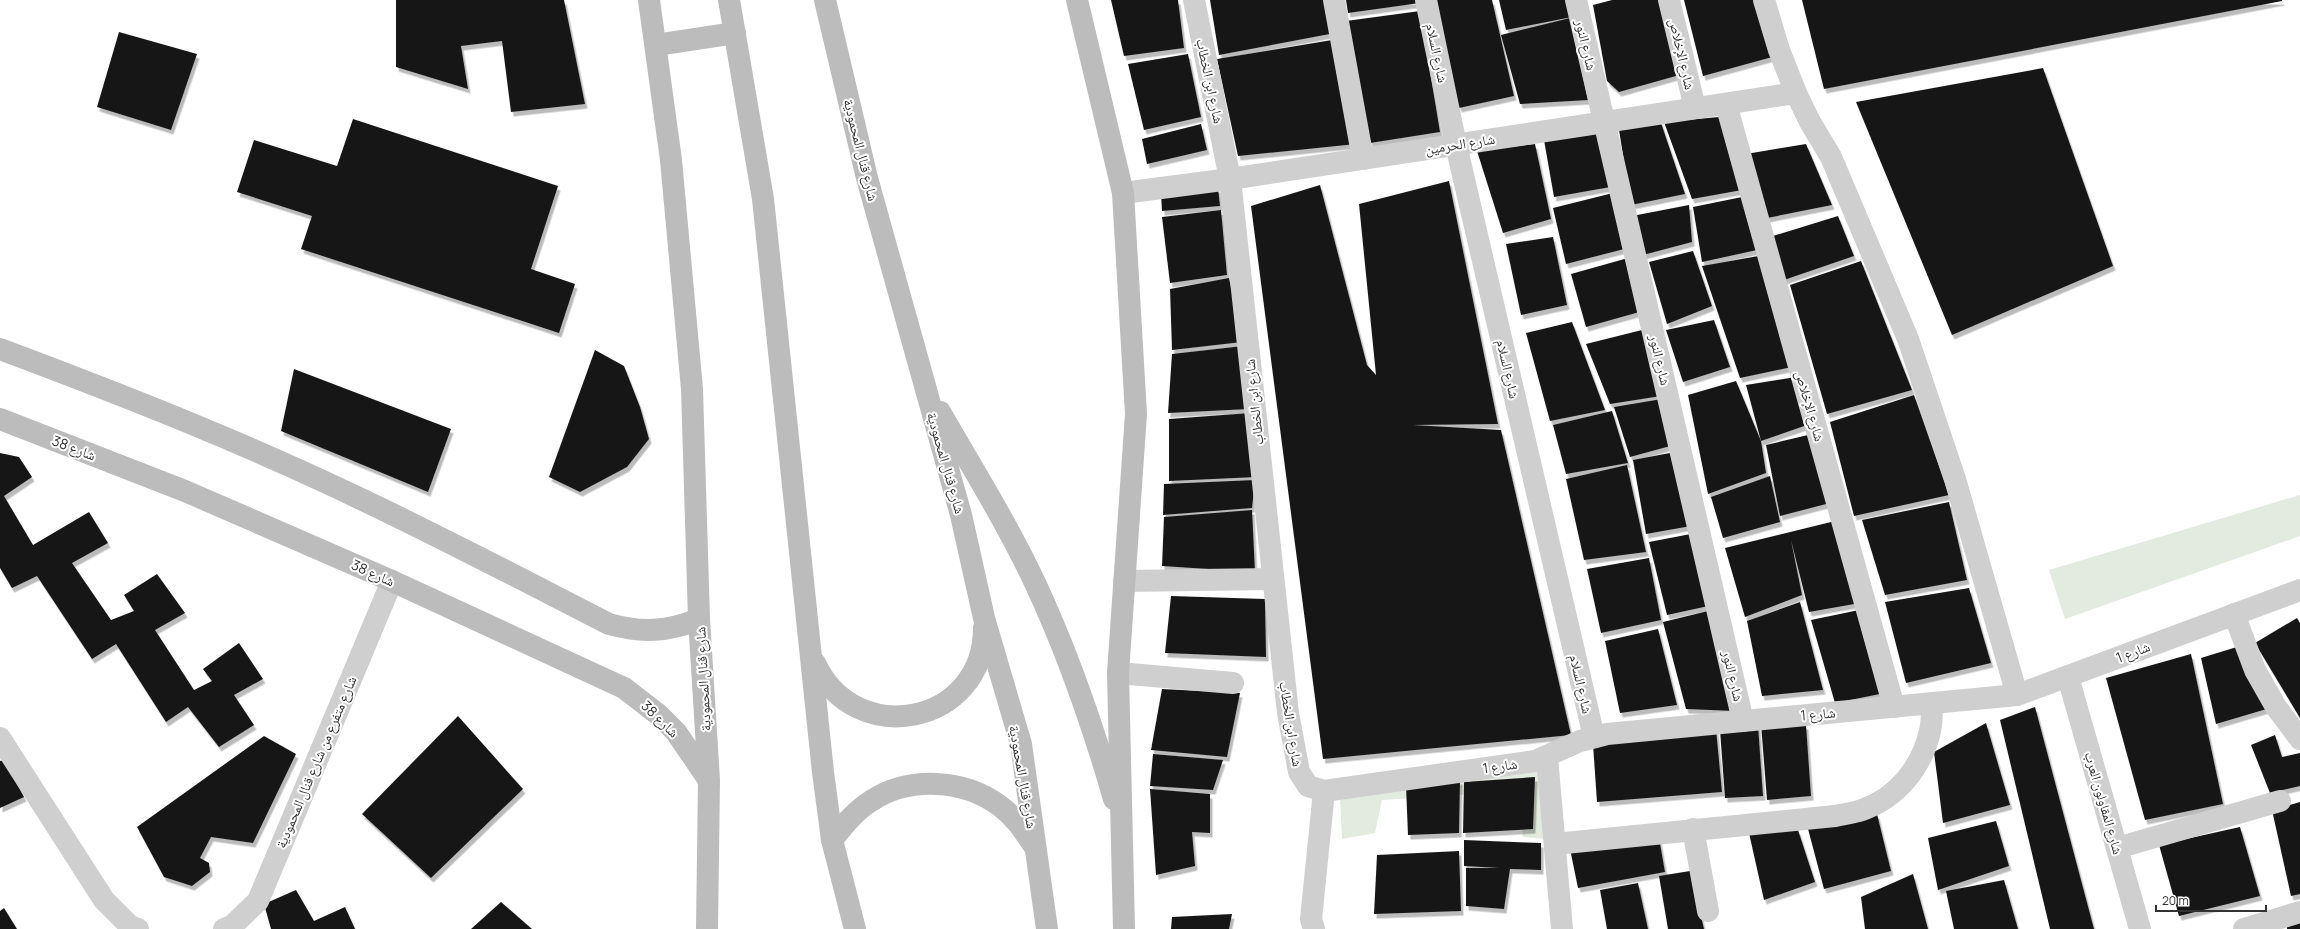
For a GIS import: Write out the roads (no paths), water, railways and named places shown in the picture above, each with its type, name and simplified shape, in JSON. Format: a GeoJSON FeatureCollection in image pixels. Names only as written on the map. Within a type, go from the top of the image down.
{"type":"FeatureCollection","features":[{"type":"Feature","properties":{"kind":"main road","name":"شارع قنال المحمودية"},"geometry":{"type":"LineString","coordinates":[[649,0],[671,160],[692,389],[699,619],[709,780],[707,929]]}},
{"type":"Feature","properties":{"kind":"main road"},"geometry":{"type":"LineString","coordinates":[[729,0],[763,199],[832,840],[855,929]]}},
{"type":"Feature","properties":{"kind":"main road","name":"شارع قنال المحمودية"},"geometry":{"type":"LineString","coordinates":[[825,0],[867,178],[961,515],[984,618],[1020,744],[1047,929]]}},
{"type":"Feature","properties":{"kind":"main road"},"geometry":{"type":"LineString","coordinates":[[1076,0],[1123,193],[1136,414],[1118,673],[1123,829],[1124,929]]}},
{"type":"Feature","properties":{"kind":"main road"},"geometry":{"type":"LineString","coordinates":[[656,45],[735,33]]}},
{"type":"Feature","properties":{"kind":"main road"},"geometry":{"type":"LineString","coordinates":[[0,349],[178,418],[299,471],[363,500],[609,624],[646,631],[682,626],[699,619]]}},
{"type":"Feature","properties":{"kind":"main road"},"geometry":{"type":"LineString","coordinates":[[924,385],[996,508],[1036,585],[1070,664],[1099,746],[1123,829]]}},
{"type":"Feature","properties":{"kind":"main road","name":"شارع 38"},"geometry":{"type":"LineString","coordinates":[[0,419],[185,490],[392,581],[624,688],[659,715],[676,732],[709,780]]}},
{"type":"Feature","properties":{"kind":"main road"},"geometry":{"type":"LineString","coordinates":[[812,657],[822,678],[838,696],[857,709],[880,716],[904,717],[927,712],[948,701],[965,685],[977,664],[984,642],[984,618]]}},
{"type":"Feature","properties":{"kind":"main road"},"geometry":{"type":"LineString","coordinates":[[832,840],[850,818],[871,801],[896,789],[923,784],[951,785],[977,793],[1001,806],[1021,826],[1035,848]]}},
{"type":"Feature","properties":{"kind":"street","name":"شارع ابن الخطاب"},"geometry":{"type":"LineString","coordinates":[[1194,0],[1230,179],[1288,713],[1294,750],[1302,780],[1315,790],[1324,791]]}},
{"type":"Feature","properties":{"kind":"street"},"geometry":{"type":"LineString","coordinates":[[1334,0],[1363,159]]}},
{"type":"Feature","properties":{"kind":"street","name":"شارع السلام"},"geometry":{"type":"LineString","coordinates":[[1426,0],[1456,145],[1594,737]]}},
{"type":"Feature","properties":{"kind":"street","name":"شارع النور"},"geometry":{"type":"LineString","coordinates":[[1576,0],[1744,721]]}},
{"type":"Feature","properties":{"kind":"street","name":"شارع الإخلاص"},"geometry":{"type":"LineString","coordinates":[[1669,0],[1695,108]]}},
{"type":"Feature","properties":{"kind":"street"},"geometry":{"type":"LineString","coordinates":[[1764,0],[1779,50],[1796,93],[1810,122],[1831,157],[1908,340],[1955,479],[2017,695]]}},
{"type":"Feature","properties":{"kind":"street","name":"شارع الحرمين"},"geometry":{"type":"LineString","coordinates":[[1123,193],[1230,179],[1796,93]]}},
{"type":"Feature","properties":{"kind":"street","name":"شارع الإخلاص"},"geometry":{"type":"LineString","coordinates":[[1726,104],[1894,707]]}},
{"type":"Feature","properties":{"kind":"street"},"geometry":{"type":"LineString","coordinates":[[1124,581],[1273,579]]}},
{"type":"Feature","properties":{"kind":"street","name":"شارع متفرع من شارع قنال المحمودية"},"geometry":{"type":"LineString","coordinates":[[224,929],[232,926],[258,901],[392,581]]}},
{"type":"Feature","properties":{"kind":"street","name":"شارع 1"},"geometry":{"type":"LineString","coordinates":[[1324,791],[1535,761],[1569,745],[1594,737],[2017,695],[2300,590]]}},
{"type":"Feature","properties":{"kind":"street"},"geometry":{"type":"LineString","coordinates":[[2234,614],[2256,670],[2276,707],[2300,740]]}},
{"type":"Feature","properties":{"kind":"street"},"geometry":{"type":"LineString","coordinates":[[1118,673],[1233,683]]}},
{"type":"Feature","properties":{"kind":"street","name":"شارع المقاولون العرب"},"geometry":{"type":"LineString","coordinates":[[2068,677],[2140,929]]}},
{"type":"Feature","properties":{"kind":"street"},"geometry":{"type":"LineString","coordinates":[[1555,844],[1835,816],[1862,810],[1886,798],[1907,780],[1921,756],[1930,731],[1932,704]]}},
{"type":"Feature","properties":{"kind":"street"},"geometry":{"type":"LineString","coordinates":[[0,738],[104,900],[130,926],[138,929]]}},
{"type":"Feature","properties":{"kind":"street"},"geometry":{"type":"LineString","coordinates":[[1547,756],[1562,929]]}},
{"type":"Feature","properties":{"kind":"street"},"geometry":{"type":"LineString","coordinates":[[1314,929],[1311,919],[1324,791]]}},
{"type":"Feature","properties":{"kind":"street"},"geometry":{"type":"LineString","coordinates":[[2117,848],[2280,801]]}},
{"type":"Feature","properties":{"kind":"street"},"geometry":{"type":"LineString","coordinates":[[1693,829],[1708,912]]}},
{"type":"Feature","properties":{"kind":"street"},"geometry":{"type":"LineString","coordinates":[[2244,929],[2300,912]]}}]}
